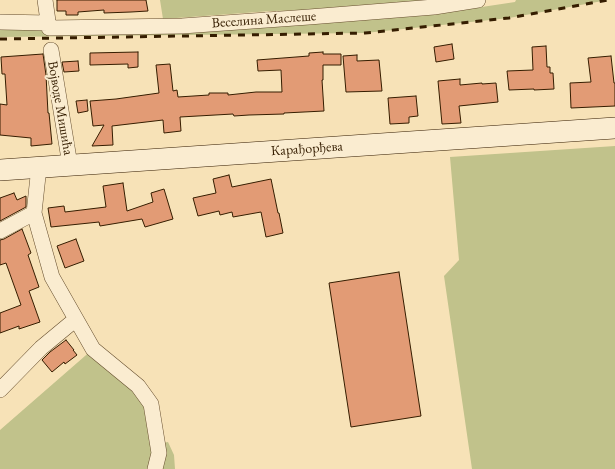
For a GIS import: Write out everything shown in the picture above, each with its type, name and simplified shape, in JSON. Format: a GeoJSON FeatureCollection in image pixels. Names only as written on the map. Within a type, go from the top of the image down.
{"type":"FeatureCollection","features":[{"type":"Feature","properties":{"kind":"street"},"geometry":{"type":"LineString","coordinates":[[45,0],[49,26]]}},
{"type":"Feature","properties":{"kind":"street","name":"Веселина Маслеше"},"geometry":{"type":"LineString","coordinates":[[0,22],[49,26],[182,26],[434,7],[478,0]]}},
{"type":"Feature","properties":{"kind":"street","name":"Војводе Мишића"},"geometry":{"type":"LineString","coordinates":[[50,50],[70,165]]}},
{"type":"Feature","properties":{"kind":"street","name":"Карађорђева"},"geometry":{"type":"LineString","coordinates":[[0,170],[615,128]]}},
{"type":"Feature","properties":{"kind":"street"},"geometry":{"type":"LineString","coordinates":[[39,167],[34,213],[52,278],[93,349],[138,386],[151,404],[159,453],[155,469]]}},
{"type":"Feature","properties":{"kind":"street"},"geometry":{"type":"LineString","coordinates":[[0,231],[34,213]]}},
{"type":"Feature","properties":{"kind":"street"},"geometry":{"type":"LineString","coordinates":[[0,390],[41,348],[76,319]]}},
{"type":"Feature","properties":{"kind":"green space"},"geometry":{"type":"Polygon","coordinates":[[[160,0],[426,0],[424,2],[364,9],[271,11],[163,19],[160,0]]]}},
{"type":"Feature","properties":{"kind":"green space"},"geometry":{"type":"Polygon","coordinates":[[[516,0],[608,0],[509,18],[365,33],[0,37],[0,22],[48,23],[442,13],[515,2],[516,0]]]}},
{"type":"Feature","properties":{"kind":"green space"},"geometry":{"type":"Polygon","coordinates":[[[615,146],[615,469],[472,469],[444,276],[459,260],[450,157],[615,146]]]}},
{"type":"Feature","properties":{"kind":"green space"},"geometry":{"type":"Polygon","coordinates":[[[93,349],[138,386],[158,444],[168,442],[174,455],[175,469],[0,469],[0,430],[93,349]]]}},
{"type":"Feature","properties":{"kind":"building"},"geometry":{"type":"Polygon","coordinates":[[[57,0],[146,0],[148,11],[104,13],[104,10],[78,12],[78,15],[66,15],[66,11],[57,11],[57,0]]]}},
{"type":"Feature","properties":{"kind":"building"},"geometry":{"type":"Polygon","coordinates":[[[452,44],[454,59],[436,62],[434,47],[452,44]]]}},
{"type":"Feature","properties":{"kind":"building"},"geometry":{"type":"Polygon","coordinates":[[[546,46],[547,67],[550,67],[550,73],[553,73],[554,89],[509,90],[507,71],[533,70],[532,47],[546,46]]]}},
{"type":"Feature","properties":{"kind":"building"},"geometry":{"type":"Polygon","coordinates":[[[138,52],[138,67],[128,68],[128,64],[90,65],[90,53],[138,52]]]}},
{"type":"Feature","properties":{"kind":"building"},"geometry":{"type":"Polygon","coordinates":[[[323,52],[323,54],[341,54],[341,65],[323,65],[322,80],[324,111],[284,114],[234,116],[233,114],[180,117],[181,131],[164,133],[163,120],[112,126],[113,145],[92,146],[104,125],[93,126],[90,101],[159,93],[156,65],[170,64],[173,91],[177,90],[178,97],[209,95],[209,93],[228,93],[228,95],[256,92],[282,92],[281,70],[258,71],[257,60],[309,56],[309,53],[323,52]]]}},
{"type":"Feature","properties":{"kind":"building"},"geometry":{"type":"Polygon","coordinates":[[[43,54],[52,144],[31,146],[31,138],[0,135],[0,104],[7,105],[5,74],[2,74],[1,57],[43,54]]]}},
{"type":"Feature","properties":{"kind":"building"},"geometry":{"type":"Polygon","coordinates":[[[357,55],[357,61],[379,60],[382,91],[346,92],[343,56],[357,55]]]}},
{"type":"Feature","properties":{"kind":"building"},"geometry":{"type":"Polygon","coordinates":[[[611,56],[615,83],[615,106],[571,108],[570,83],[591,82],[588,58],[611,56]]]}},
{"type":"Feature","properties":{"kind":"building"},"geometry":{"type":"Polygon","coordinates":[[[78,61],[79,71],[64,72],[62,62],[78,61]]]}},
{"type":"Feature","properties":{"kind":"building"},"geometry":{"type":"Polygon","coordinates":[[[460,79],[460,85],[496,83],[498,102],[459,106],[461,123],[442,124],[438,81],[460,79]]]}},
{"type":"Feature","properties":{"kind":"building"},"geometry":{"type":"Polygon","coordinates":[[[416,96],[418,116],[409,117],[409,123],[390,124],[388,98],[416,96]]]}},
{"type":"Feature","properties":{"kind":"building"},"geometry":{"type":"Polygon","coordinates":[[[87,100],[88,111],[78,113],[76,101],[87,100]]]}},
{"type":"Feature","properties":{"kind":"building"},"geometry":{"type":"Polygon","coordinates":[[[229,175],[232,187],[271,179],[283,233],[266,237],[261,212],[233,217],[232,212],[220,215],[219,211],[198,216],[193,198],[216,193],[213,179],[229,175]]]}},
{"type":"Feature","properties":{"kind":"building"},"geometry":{"type":"Polygon","coordinates":[[[123,183],[127,211],[153,202],[151,193],[164,189],[173,219],[145,227],[142,219],[100,226],[99,222],[51,227],[48,208],[64,206],[65,212],[106,207],[103,186],[123,183]]]}},
{"type":"Feature","properties":{"kind":"building"},"geometry":{"type":"Polygon","coordinates":[[[14,193],[17,200],[26,196],[26,207],[0,221],[0,198],[14,193]]]}},
{"type":"Feature","properties":{"kind":"building"},"geometry":{"type":"Polygon","coordinates":[[[22,229],[31,253],[28,255],[39,287],[29,291],[40,322],[19,329],[19,326],[0,333],[0,313],[21,305],[6,263],[0,265],[0,240],[22,229]]]}},
{"type":"Feature","properties":{"kind":"building"},"geometry":{"type":"Polygon","coordinates":[[[76,239],[84,261],[65,268],[57,246],[76,239]]]}},
{"type":"Feature","properties":{"kind":"building"},"geometry":{"type":"Polygon","coordinates":[[[399,272],[421,416],[351,427],[329,283],[399,272]]]}},
{"type":"Feature","properties":{"kind":"building"},"geometry":{"type":"Polygon","coordinates":[[[66,340],[77,355],[65,364],[64,362],[52,372],[42,360],[66,340]]]}},
{"type":"Feature","properties":{"kind":"railway"},"geometry":{"type":"LineString","coordinates":[[0,39],[365,33],[509,18],[608,0]]}}]}
